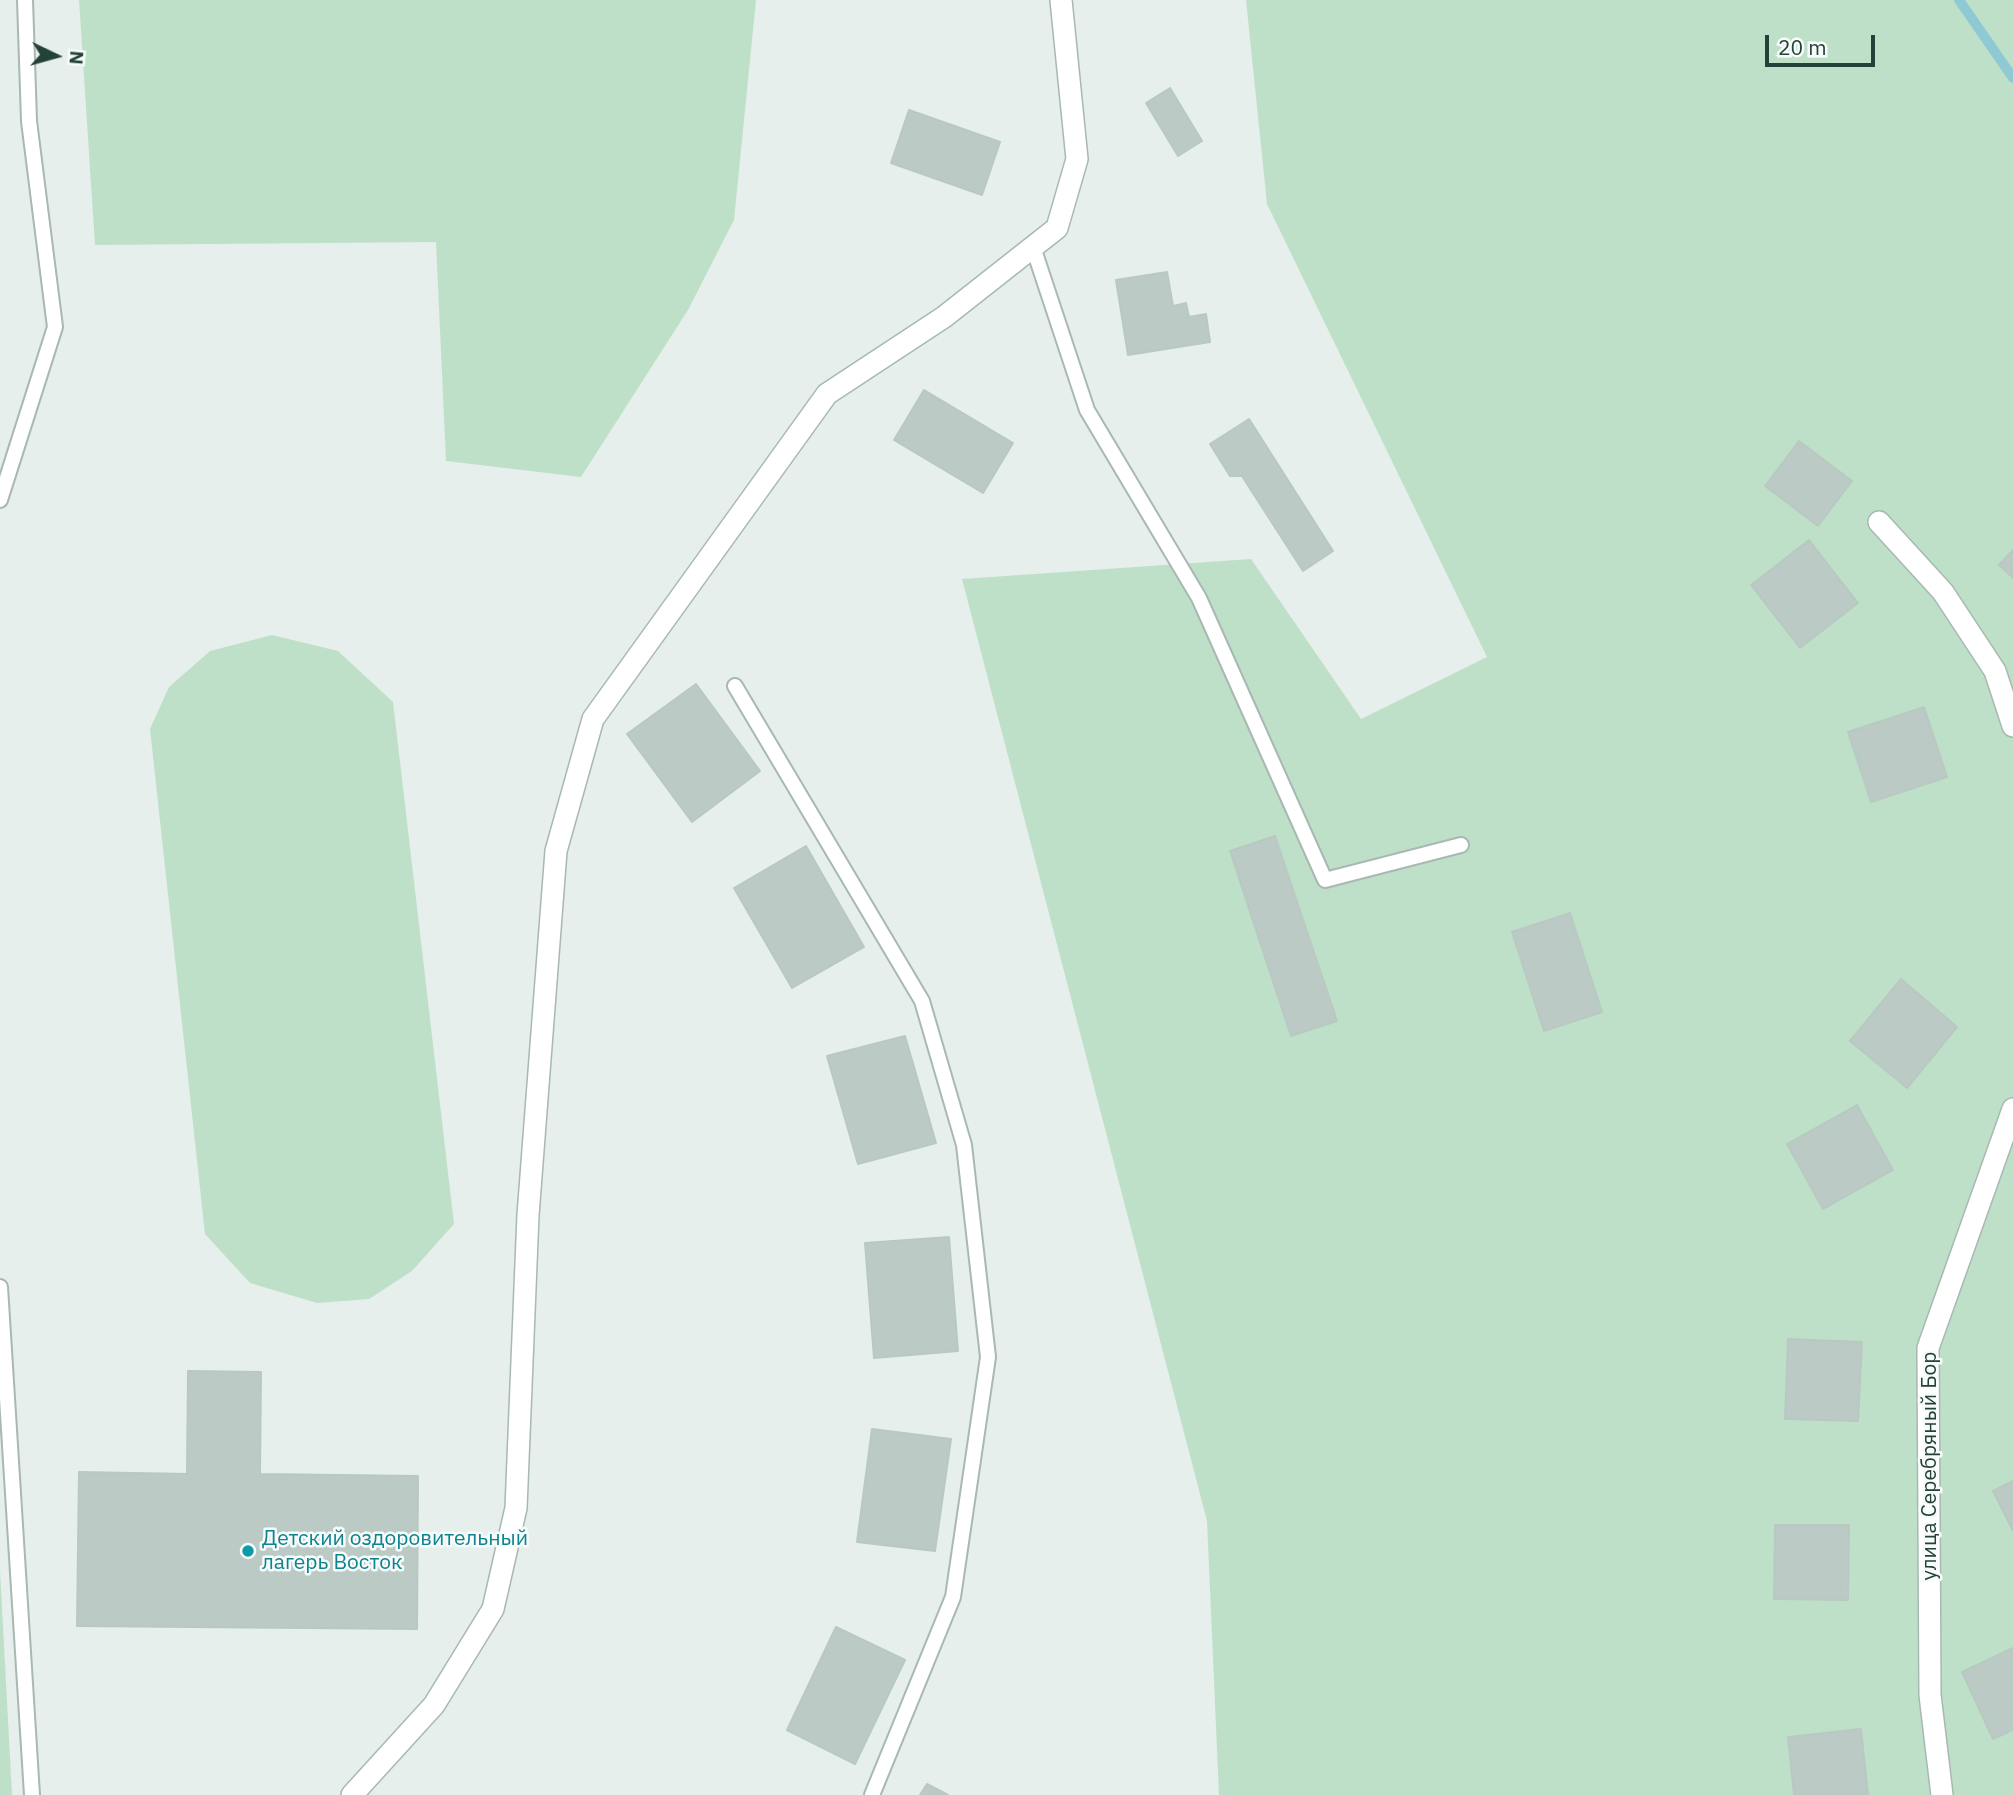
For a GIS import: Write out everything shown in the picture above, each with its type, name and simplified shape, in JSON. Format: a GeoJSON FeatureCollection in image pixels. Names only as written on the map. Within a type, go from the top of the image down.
{"type":"FeatureCollection","features":[{"type":"Feature","properties":{"kind":"street"},"geometry":{"type":"LineString","coordinates":[[352,1795],[435,1705],[493,1609],[511,1533],[516,1508],[528,1215],[556,851],[593,719],[827,394],[944,317],[1057,228],[1077,159],[1061,0]]}},
{"type":"Feature","properties":{"kind":"street"},"geometry":{"type":"LineString","coordinates":[[1879,522],[1943,592],[1988,660],[1995,671],[2013,726]]}},
{"type":"Feature","properties":{"kind":"street","name":"улица Серебряный Бор"},"geometry":{"type":"LineString","coordinates":[[1941,1795],[1930,1695],[1928,1348],[2013,1109]]}},
{"type":"Feature","properties":{"kind":"lane"},"geometry":{"type":"LineString","coordinates":[[0,500],[55,327],[29,121],[24,0]]}},
{"type":"Feature","properties":{"kind":"lane"},"geometry":{"type":"LineString","coordinates":[[1033,247],[1087,410],[1199,598],[1325,880],[1461,845]]}},
{"type":"Feature","properties":{"kind":"lane"},"geometry":{"type":"LineString","coordinates":[[735,686],[922,1001],[964,1145],[988,1357],[953,1597],[872,1795]]}},
{"type":"Feature","properties":{"kind":"lane"},"geometry":{"type":"LineString","coordinates":[[0,1287],[33,1795]]}},
{"type":"Feature","properties":{"kind":"green space"},"geometry":{"type":"Polygon","coordinates":[[[79,0],[756,0],[734,220],[688,310],[581,477],[446,461],[436,242],[95,245],[79,0]]]}},
{"type":"Feature","properties":{"kind":"green space"},"geometry":{"type":"Polygon","coordinates":[[[1246,0],[2013,0],[2013,1795],[1219,1795],[1207,1521],[962,579],[1251,559],[1361,719],[1487,657],[1267,204],[1246,0]]]}},
{"type":"Feature","properties":{"kind":"green space"},"geometry":{"type":"Polygon","coordinates":[[[272,635],[338,651],[393,702],[454,1224],[412,1271],[369,1299],[317,1303],[250,1283],[205,1234],[150,729],[169,687],[210,651],[272,635]]]}},
{"type":"Feature","properties":{"kind":"green space"},"geometry":{"type":"Polygon","coordinates":[[[0,1570],[12,1795],[0,1795],[0,1570]]]}},
{"type":"Feature","properties":{"kind":"building"},"geometry":{"type":"Polygon","coordinates":[[[1170,88],[1202,141],[1178,156],[1146,103],[1170,88]]]}},
{"type":"Feature","properties":{"kind":"building"},"geometry":{"type":"Polygon","coordinates":[[[909,110],[1000,142],[982,195],[891,163],[909,110]]]}},
{"type":"Feature","properties":{"kind":"building"},"geometry":{"type":"Polygon","coordinates":[[[1167,272],[1173,306],[1186,303],[1189,317],[1206,314],[1210,342],[1128,355],[1116,280],[1167,272]]]}},
{"type":"Feature","properties":{"kind":"building"},"geometry":{"type":"Polygon","coordinates":[[[924,390],[1013,443],[983,493],[894,440],[924,390]]]}},
{"type":"Feature","properties":{"kind":"building"},"geometry":{"type":"Polygon","coordinates":[[[1249,419],[1333,551],[1303,571],[1242,476],[1230,476],[1210,444],[1249,419]]]}},
{"type":"Feature","properties":{"kind":"building"},"geometry":{"type":"Polygon","coordinates":[[[1799,441],[1852,481],[1818,526],[1765,486],[1799,441]]]}},
{"type":"Feature","properties":{"kind":"building"},"geometry":{"type":"Polygon","coordinates":[[[1809,540],[1858,603],[1800,648],[1751,585],[1809,540]]]}},
{"type":"Feature","properties":{"kind":"building"},"geometry":{"type":"Polygon","coordinates":[[[2013,550],[2013,578],[1999,565],[2013,550]]]}},
{"type":"Feature","properties":{"kind":"building"},"geometry":{"type":"Polygon","coordinates":[[[696,684],[760,771],[692,822],[627,734],[696,684]]]}},
{"type":"Feature","properties":{"kind":"building"},"geometry":{"type":"Polygon","coordinates":[[[1924,707],[1947,777],[1871,802],[1848,732],[1924,707]]]}},
{"type":"Feature","properties":{"kind":"building"},"geometry":{"type":"Polygon","coordinates":[[[1275,836],[1337,1021],[1291,1036],[1230,851],[1275,836]]]}},
{"type":"Feature","properties":{"kind":"building"},"geometry":{"type":"Polygon","coordinates":[[[806,846],[864,947],[792,988],[734,888],[806,846]]]}},
{"type":"Feature","properties":{"kind":"building"},"geometry":{"type":"Polygon","coordinates":[[[1570,913],[1602,1012],[1544,1031],[1512,932],[1570,913]]]}},
{"type":"Feature","properties":{"kind":"building"},"geometry":{"type":"Polygon","coordinates":[[[1901,979],[1957,1027],[1907,1088],[1850,1041],[1901,979]]]}},
{"type":"Feature","properties":{"kind":"building"},"geometry":{"type":"Polygon","coordinates":[[[905,1036],[936,1143],[858,1164],[827,1056],[905,1036]]]}},
{"type":"Feature","properties":{"kind":"building"},"geometry":{"type":"Polygon","coordinates":[[[1857,1105],[1893,1170],[1823,1209],[1787,1144],[1857,1105]]]}},
{"type":"Feature","properties":{"kind":"building"},"geometry":{"type":"Polygon","coordinates":[[[949,1237],[958,1351],[874,1358],[865,1243],[949,1237]]]}},
{"type":"Feature","properties":{"kind":"building"},"geometry":{"type":"Polygon","coordinates":[[[1788,1339],[1862,1342],[1858,1421],[1785,1419],[1788,1339]]]}},
{"type":"Feature","properties":{"kind":"building","name":"Детский оздоровительный лагерь Восток"},"geometry":{"type":"Polygon","coordinates":[[[188,1371],[261,1372],[260,1474],[418,1476],[417,1629],[77,1626],[79,1472],[187,1474],[188,1371]]]}},
{"type":"Feature","properties":{"kind":"building"},"geometry":{"type":"Polygon","coordinates":[[[872,1429],[951,1439],[935,1551],[857,1542],[872,1429]]]}},
{"type":"Feature","properties":{"kind":"building"},"geometry":{"type":"Polygon","coordinates":[[[2013,1481],[2013,1531],[1993,1491],[2013,1481]]]}},
{"type":"Feature","properties":{"kind":"building"},"geometry":{"type":"Polygon","coordinates":[[[1775,1525],[1849,1525],[1848,1600],[1774,1599],[1775,1525]]]}},
{"type":"Feature","properties":{"kind":"building"},"geometry":{"type":"Polygon","coordinates":[[[836,1627],[905,1660],[855,1764],[787,1730],[836,1627]]]}},
{"type":"Feature","properties":{"kind":"building"},"geometry":{"type":"Polygon","coordinates":[[[2013,1648],[2013,1730],[1993,1739],[1962,1672],[2013,1648]]]}},
{"type":"Feature","properties":{"kind":"building"},"geometry":{"type":"Polygon","coordinates":[[[1861,1729],[1868,1795],[1794,1795],[1788,1737],[1861,1729]]]}},
{"type":"Feature","properties":{"kind":"building"},"geometry":{"type":"Polygon","coordinates":[[[927,1784],[948,1795],[920,1795],[927,1784]]]}},
{"type":"Feature","properties":{"kind":"waterway"},"geometry":{"type":"LineString","coordinates":[[1959,0],[2013,78]]}},
{"type":"Feature","properties":{"kind":"place","name":"Детский оздоровительный лагерь Восток"},"geometry":{"type":"Point","coordinates":[248,1551]}}]}
